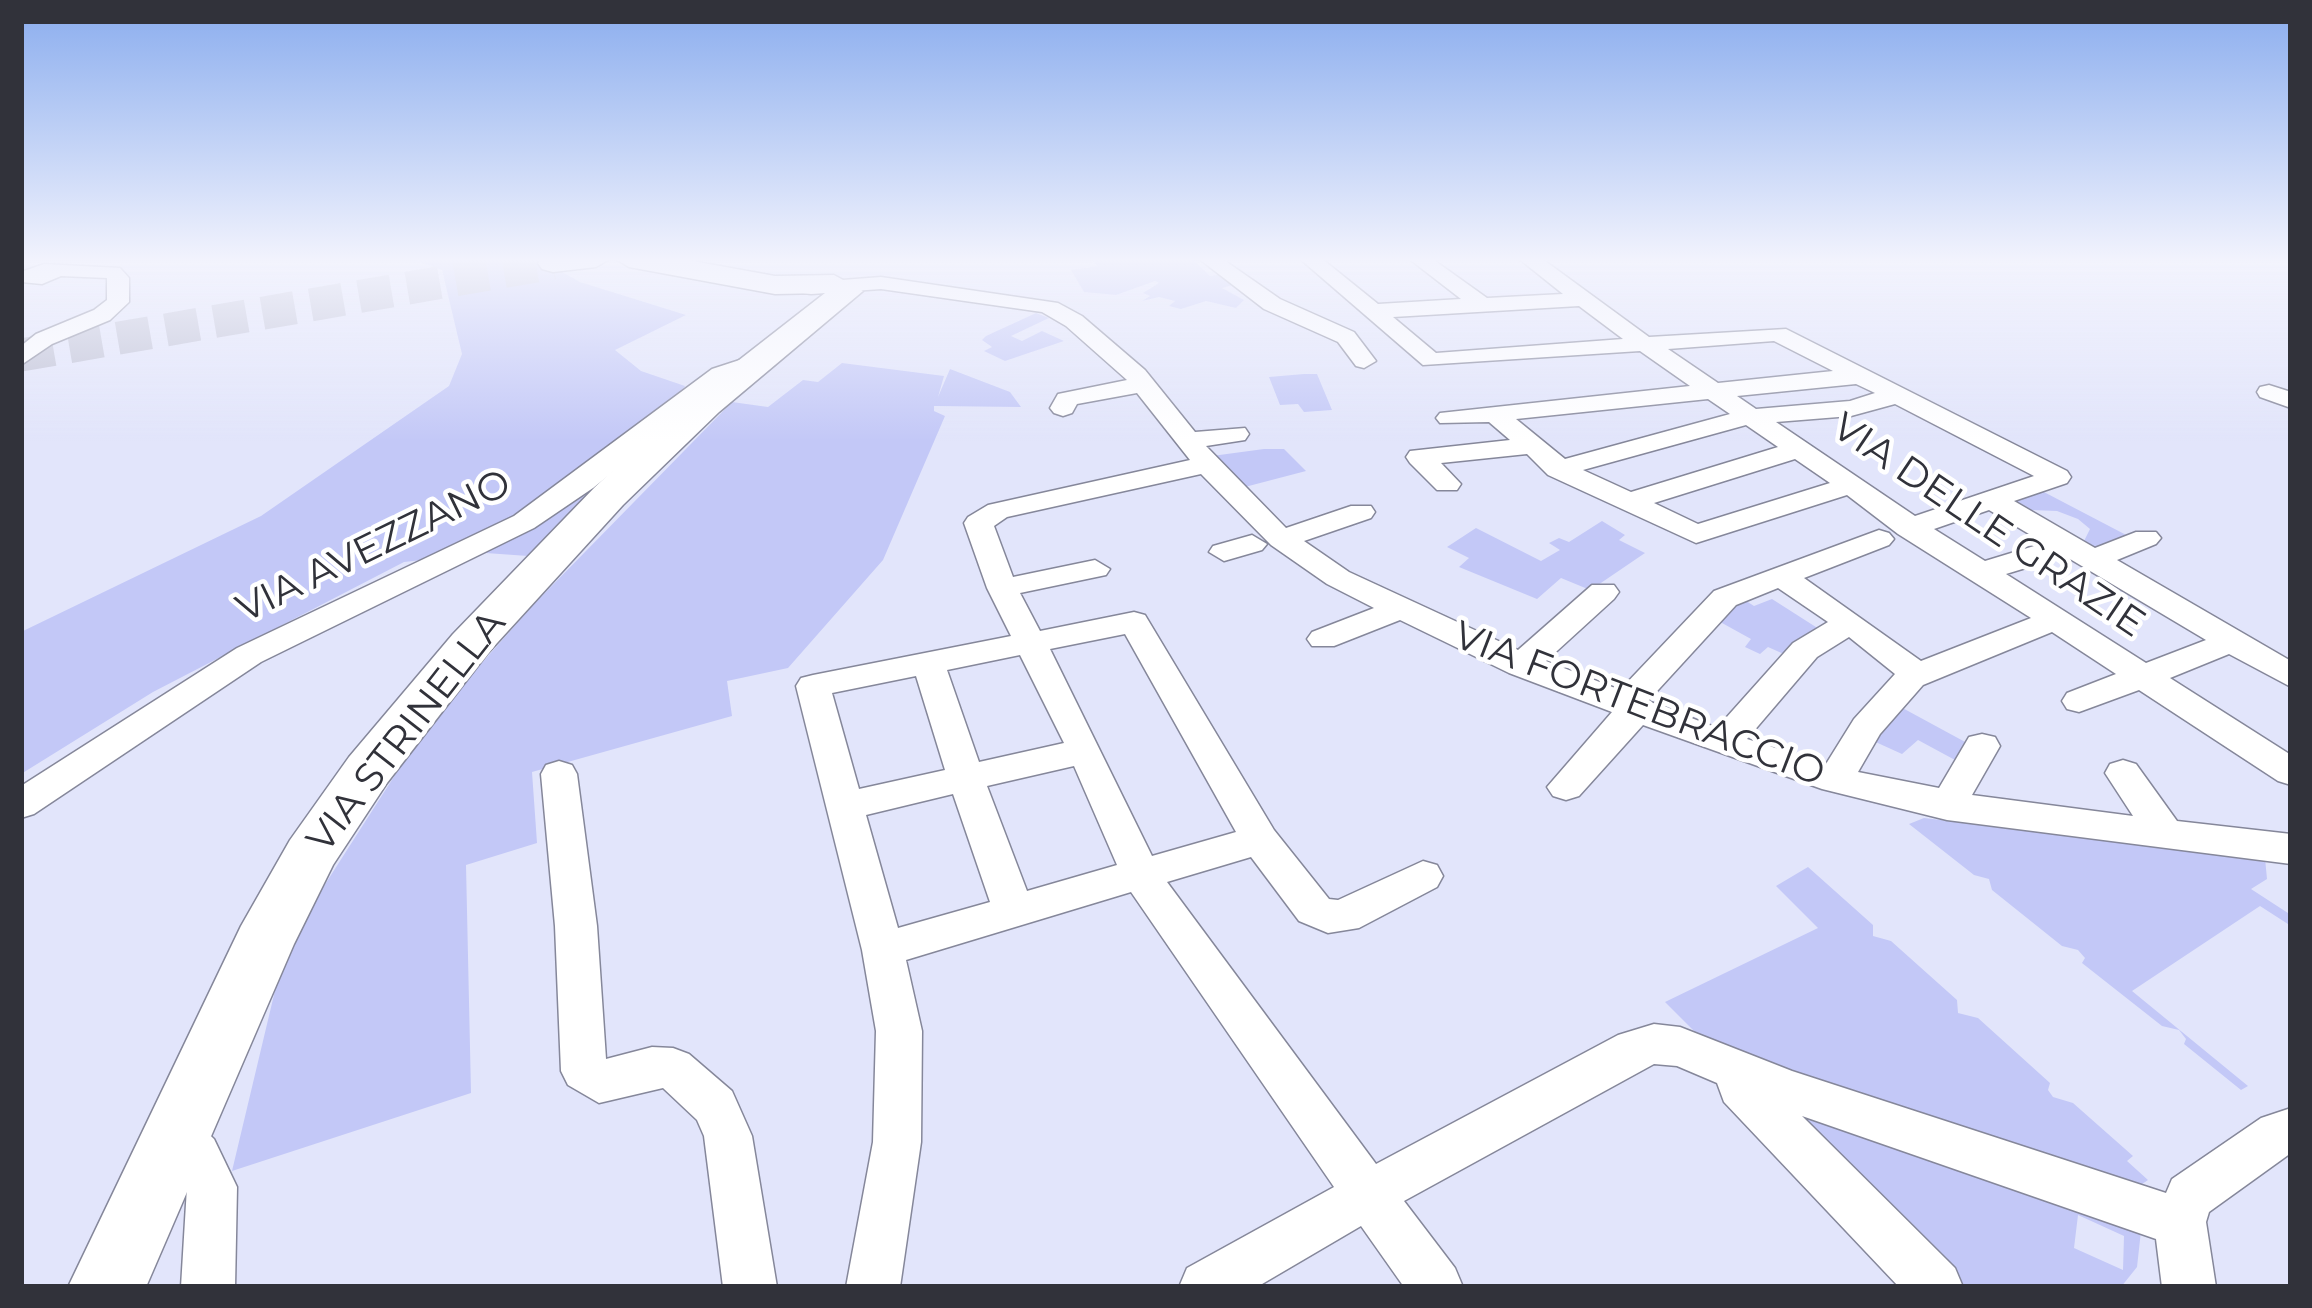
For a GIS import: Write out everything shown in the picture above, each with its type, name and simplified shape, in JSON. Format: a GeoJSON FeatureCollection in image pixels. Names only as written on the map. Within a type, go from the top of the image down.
{"type":"FeatureCollection","features":[{"type":"Feature","properties":{"kind":"main road"},"geometry":{"type":"LineString","coordinates":[[777,346],[800,319]]}},
{"type":"Feature","properties":{"kind":"main road","name":"VIA STRINELLA"},"geometry":{"type":"LineString","coordinates":[[107,1287],[298,877],[368,770],[470,644],[553,553],[706,404],[813,319]]}},
{"type":"Feature","properties":{"kind":"street"},"geometry":{"type":"LineString","coordinates":[[22,351],[89,319]]}},
{"type":"Feature","properties":{"kind":"street","name":"VIA FORTEBRACCIO"},"geometry":{"type":"LineString","coordinates":[[1064,319],[1094,338],[1145,384],[1262,542],[1521,664],[1723,744],[1835,780],[1947,806],[2291,849]]}},
{"type":"Feature","properties":{"kind":"street"},"geometry":{"type":"LineString","coordinates":[[1306,319],[1344,336],[1364,361]]}},
{"type":"Feature","properties":{"kind":"street"},"geometry":{"type":"LineString","coordinates":[[1386,319],[1431,360],[1778,334],[2057,477],[1740,590],[1712,609],[1566,787]]}},
{"type":"Feature","properties":{"kind":"street"},"geometry":{"type":"LineString","coordinates":[[1459,319],[1502,354]]}},
{"type":"Feature","properties":{"kind":"street","name":"VIA DELLE GRAZIE"},"geometry":{"type":"LineString","coordinates":[[1609,319],[1852,485],[1900,532],[1980,572],[2291,772]]}},
{"type":"Feature","properties":{"kind":"street","name":"VIA AVEZZANO"},"geometry":{"type":"LineString","coordinates":[[21,804],[249,656],[524,522],[613,460],[720,374],[777,346]]}},
{"type":"Feature","properties":{"kind":"street"},"geometry":{"type":"LineString","coordinates":[[1449,418],[1860,375]]}},
{"type":"Feature","properties":{"kind":"street"},"geometry":{"type":"LineString","coordinates":[[1063,408],[1067,399],[1145,384]]}},
{"type":"Feature","properties":{"kind":"street"},"geometry":{"type":"LineString","coordinates":[[1557,467],[1754,416],[1851,408],[1901,394]]}},
{"type":"Feature","properties":{"kind":"street"},"geometry":{"type":"LineString","coordinates":[[1495,414],[1557,467],[1693,533],[1711,532],[1852,485]]}},
{"type":"Feature","properties":{"kind":"street"},"geometry":{"type":"LineString","coordinates":[[1236,434],[1199,452],[1003,509],[978,523],[1002,588],[1086,751],[1141,874],[1436,1287]]}},
{"type":"Feature","properties":{"kind":"street"},"geometry":{"type":"LineString","coordinates":[[1447,484],[1419,457],[1531,446]]}},
{"type":"Feature","properties":{"kind":"street"},"geometry":{"type":"LineString","coordinates":[[1626,503],[1800,448]]}},
{"type":"Feature","properties":{"kind":"street"},"geometry":{"type":"LineString","coordinates":[[1991,499],[2291,676]]}},
{"type":"Feature","properties":{"kind":"street"},"geometry":{"type":"LineString","coordinates":[[1262,542],[1361,512]]}},
{"type":"Feature","properties":{"kind":"street"},"geometry":{"type":"LineString","coordinates":[[1980,572],[2146,538]]}},
{"type":"Feature","properties":{"kind":"street"},"geometry":{"type":"LineString","coordinates":[[1002,588],[1095,569]]}},
{"type":"Feature","properties":{"kind":"street"},"geometry":{"type":"LineString","coordinates":[[1779,574],[1916,674]]}},
{"type":"Feature","properties":{"kind":"street"},"geometry":{"type":"LineString","coordinates":[[1521,664],[1603,592]]}},
{"type":"Feature","properties":{"kind":"street"},"geometry":{"type":"LineString","coordinates":[[1323,639],[1398,610]]}},
{"type":"Feature","properties":{"kind":"street"},"geometry":{"type":"LineString","coordinates":[[1835,780],[1866,727],[1916,674],[2055,620]]}},
{"type":"Feature","properties":{"kind":"street"},"geometry":{"type":"LineString","coordinates":[[873,1287],[893,1174],[901,1084],[899,1031],[884,950],[813,686],[1134,622],[1260,840],[1311,907],[1328,917],[1344,916],[1424,876]]}},
{"type":"Feature","properties":{"kind":"street"},"geometry":{"type":"LineString","coordinates":[[1723,744],[1805,650],[1850,622]]}},
{"type":"Feature","properties":{"kind":"street"},"geometry":{"type":"LineString","coordinates":[[2079,701],[2232,640]]}},
{"type":"Feature","properties":{"kind":"street"},"geometry":{"type":"LineString","coordinates":[[928,663],[1014,911]]}},
{"type":"Feature","properties":{"kind":"street"},"geometry":{"type":"LineString","coordinates":[[1947,806],[1982,746]]}},
{"type":"Feature","properties":{"kind":"street"},"geometry":{"type":"LineString","coordinates":[[842,807],[1086,751]]}},
{"type":"Feature","properties":{"kind":"street"},"geometry":{"type":"LineString","coordinates":[[2123,773],[2164,834]]}},
{"type":"Feature","properties":{"kind":"street"},"geometry":{"type":"LineString","coordinates":[[559,774],[576,926],[582,1065],[587,1076],[599,1082],[652,1067],[673,1068],[715,1106],[728,1136],[750,1287]]}},
{"type":"Feature","properties":{"kind":"street"},"geometry":{"type":"LineString","coordinates":[[884,950],[1260,840]]}},
{"type":"Feature","properties":{"kind":"street"},"geometry":{"type":"LineString","coordinates":[[1206,1287],[1634,1049],[1654,1044],[1680,1047],[2180,1222]]}},
{"type":"Feature","properties":{"kind":"street"},"geometry":{"type":"LineString","coordinates":[[1737,1070],[1741,1087],[1936,1287]]}},
{"type":"Feature","properties":{"kind":"street"},"geometry":{"type":"LineString","coordinates":[[2189,1287],[2180,1222],[2190,1196],[2278,1134],[2291,1130]]}},
{"type":"Feature","properties":{"kind":"street"},"geometry":{"type":"LineString","coordinates":[[176,1135],[197,1155],[212,1187],[208,1287]]}},
{"type":"Feature","properties":{"kind":"shaded area"},"geometry":{"type":"Polygon","coordinates":[[[454,319],[678,319],[615,350],[641,371],[685,386],[655,435],[528,556],[486,553],[404,562],[153,692],[21,774],[21,632],[261,516],[449,386],[462,354],[454,319]]]}},
{"type":"Feature","properties":{"kind":"shaded area"},"geometry":{"type":"Polygon","coordinates":[[[1023,319],[1047,319],[1011,336],[1022,341],[1042,331],[1064,341],[1005,361],[984,351],[992,347],[982,340],[1023,319]]]}},
{"type":"Feature","properties":{"kind":"shaded area"},"geometry":{"type":"Polygon","coordinates":[[[842,363],[944,376],[938,397],[950,369],[1010,392],[1021,407],[934,406],[934,411],[945,416],[883,560],[788,668],[727,681],[732,716],[532,772],[537,843],[466,865],[471,1093],[232,1171],[278,978],[299,925],[404,761],[457,691],[535,603],[732,402],[768,407],[803,380],[818,382],[842,363]]]}},
{"type":"Feature","properties":{"kind":"shaded area"},"geometry":{"type":"Polygon","coordinates":[[[1317,374],[1332,410],[1304,412],[1298,404],[1280,405],[1269,377],[1317,374]]]}},
{"type":"Feature","properties":{"kind":"shaded area"},"geometry":{"type":"Polygon","coordinates":[[[1284,449],[1306,471],[1241,488],[1212,456],[1284,449]]]}},
{"type":"Feature","properties":{"kind":"shaded area"},"geometry":{"type":"Polygon","coordinates":[[[2042,491],[2130,537],[2098,549],[2084,541],[2090,529],[2078,519],[2057,511],[2031,510],[2014,500],[2042,491]]]}},
{"type":"Feature","properties":{"kind":"shaded area"},"geometry":{"type":"Polygon","coordinates":[[[1602,521],[1625,535],[1619,540],[1645,553],[1595,587],[1595,592],[1561,578],[1537,599],[1459,567],[1469,558],[1447,547],[1476,528],[1541,561],[1560,550],[1549,543],[1559,538],[1569,542],[1602,521]]]}},
{"type":"Feature","properties":{"kind":"shaded area"},"geometry":{"type":"Polygon","coordinates":[[[1740,597],[1754,606],[1772,599],[1819,629],[1786,655],[1768,647],[1760,654],[1745,647],[1751,639],[1713,618],[1740,597]]]}},
{"type":"Feature","properties":{"kind":"shaded area"},"geometry":{"type":"Polygon","coordinates":[[[1897,705],[1967,743],[1955,760],[1918,740],[1902,754],[1869,739],[1897,705]]]}},
{"type":"Feature","properties":{"kind":"shaded area"},"geometry":{"type":"Polygon","coordinates":[[[1924,818],[2265,858],[2267,879],[2251,889],[2291,915],[2291,926],[2260,906],[2132,991],[2248,1086],[2241,1090],[2184,1044],[2179,1030],[2162,1026],[2082,963],[2085,958],[2078,950],[2062,946],[1992,890],[1989,879],[1974,875],[1909,824],[1924,818]]]}},
{"type":"Feature","properties":{"kind":"shaded area"},"geometry":{"type":"Polygon","coordinates":[[[1808,867],[1873,925],[1873,936],[1891,941],[1957,1000],[1958,1013],[1978,1018],[2050,1083],[2053,1097],[2073,1103],[2133,1156],[2127,1161],[2148,1180],[2126,1195],[1709,1046],[1665,1002],[1818,928],[1776,886],[1808,867]]]}},
{"type":"Feature","properties":{"kind":"shaded area"},"geometry":{"type":"Polygon","coordinates":[[[1753,1085],[2141,1231],[2137,1267],[2121,1287],[1951,1287],[1753,1085]],[[2078,1215],[2074,1248],[2123,1270],[2124,1236],[2078,1215]]]}},
{"type":"Feature","properties":{"kind":"tunnel"},"geometry":{"type":"LineString","coordinates":[[21,355],[229,319]]}}]}
